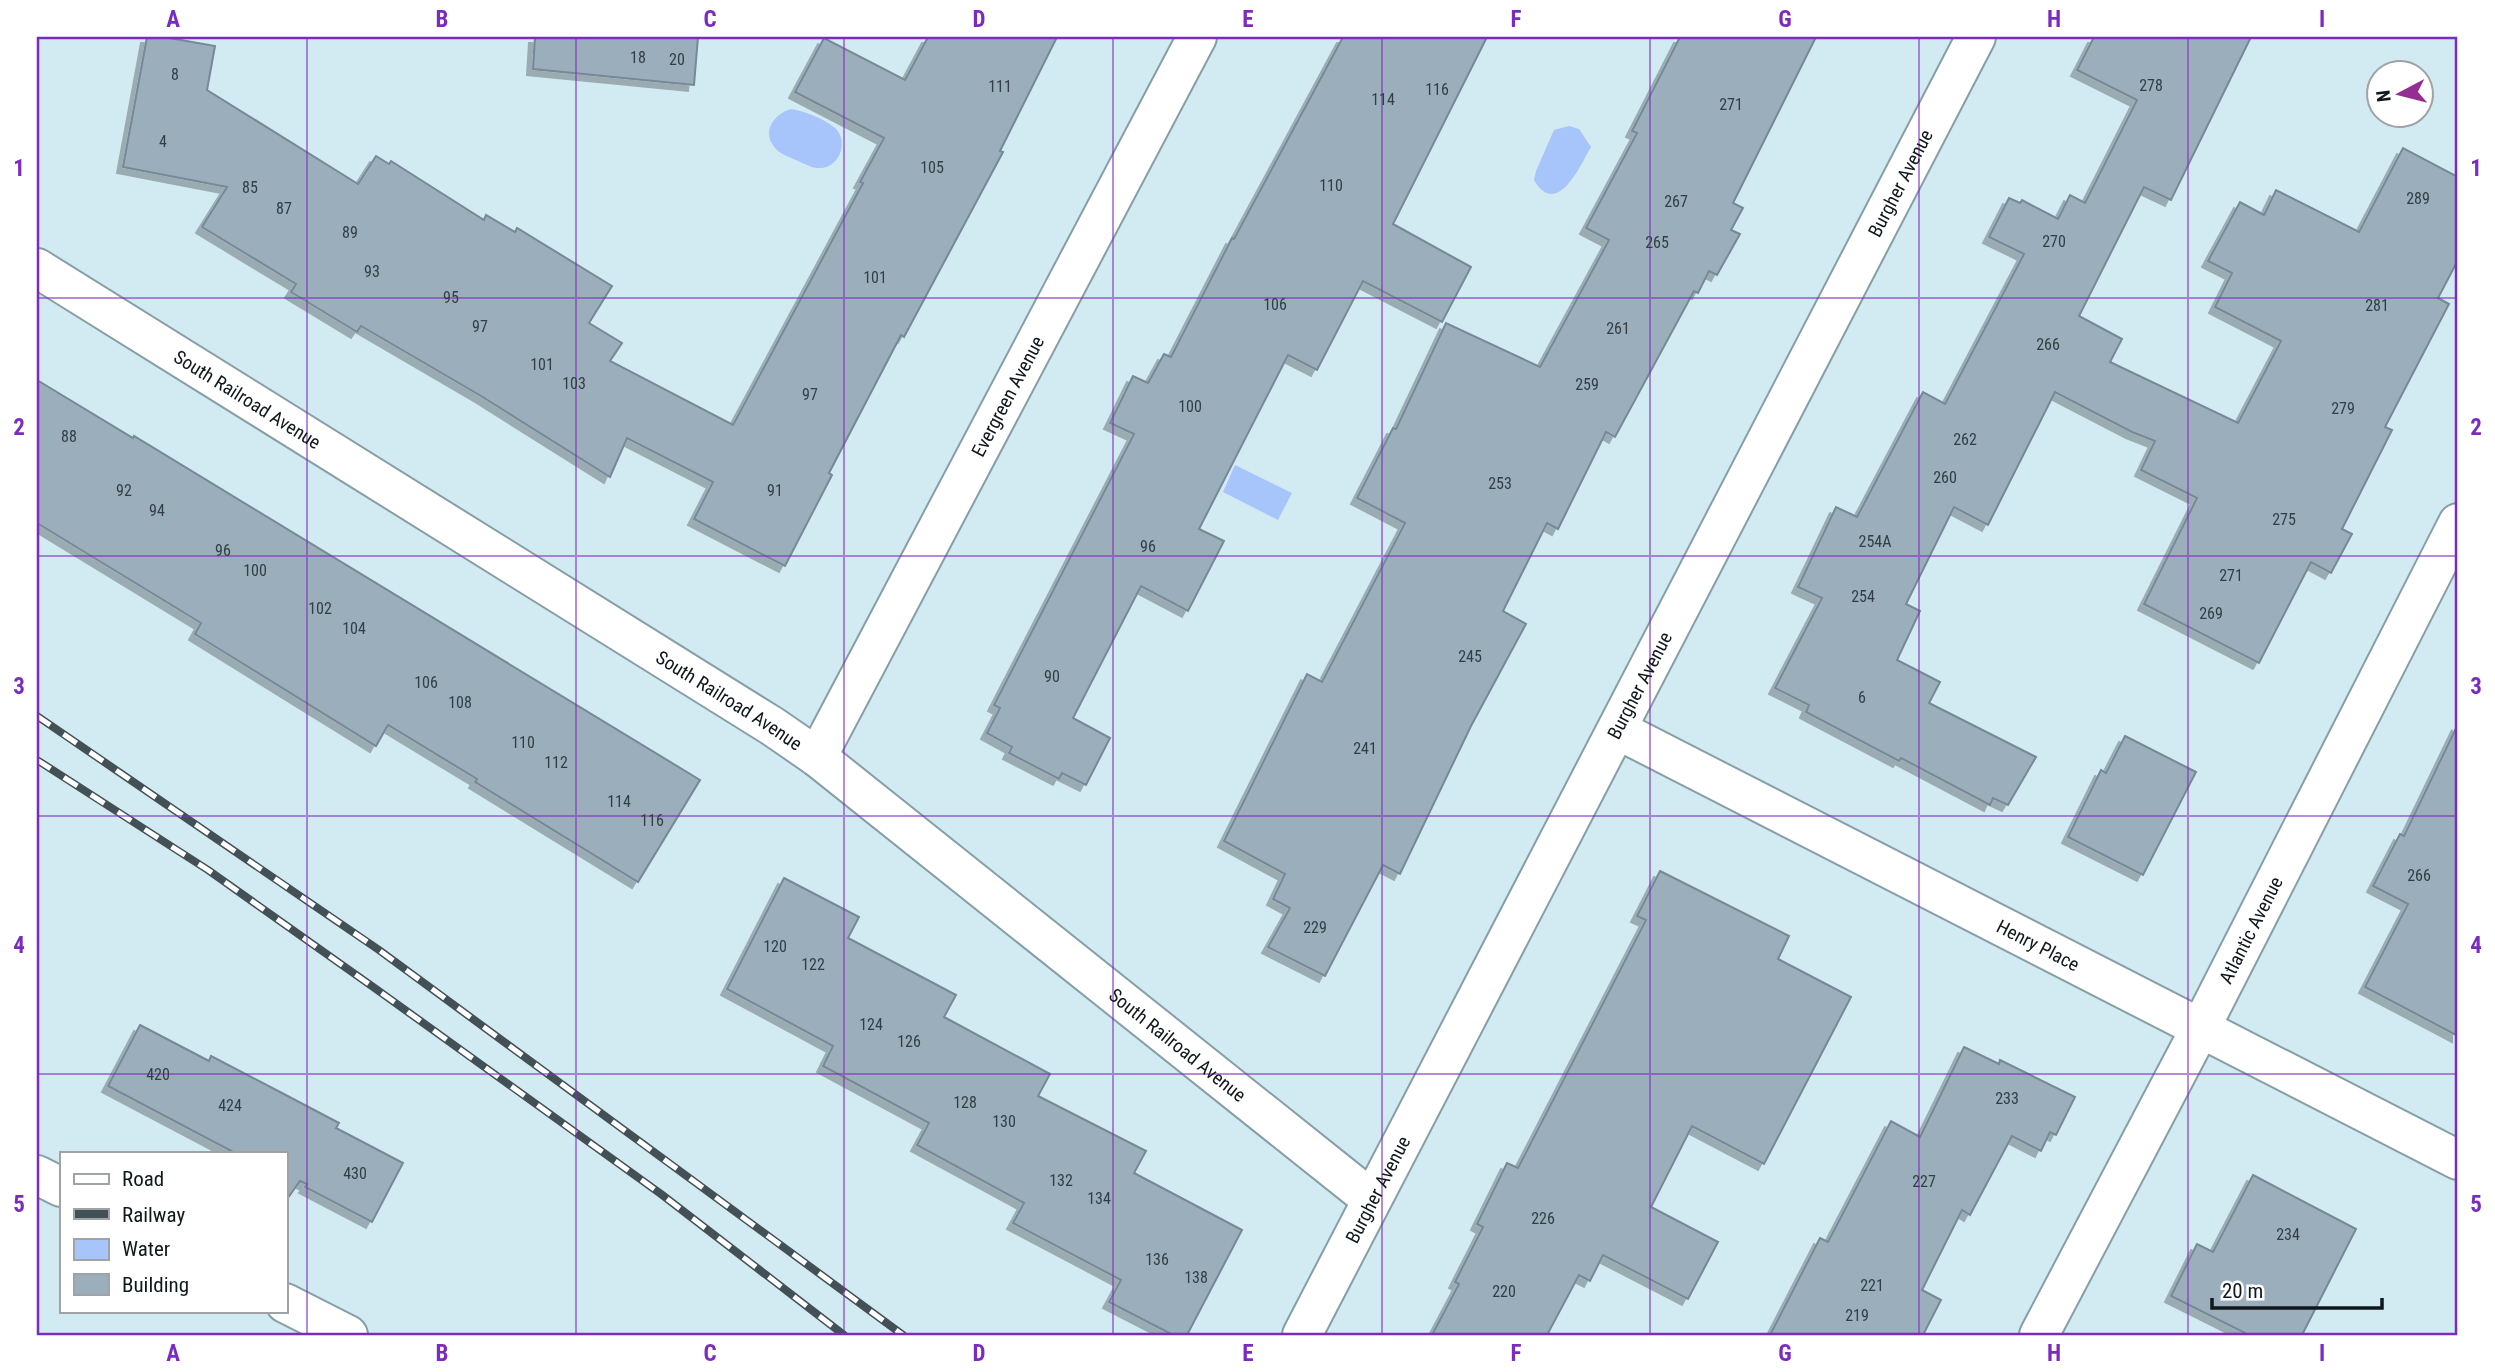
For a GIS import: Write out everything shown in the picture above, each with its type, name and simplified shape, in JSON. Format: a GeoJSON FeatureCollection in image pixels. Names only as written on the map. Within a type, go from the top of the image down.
{"type":"FeatureCollection","features":[{"type":"Feature","properties":{"kind":"street","name":"Evergreen Avenue"},"geometry":{"type":"LineString","coordinates":[[817,757],[1197,37]]}},
{"type":"Feature","properties":{"kind":"street","name":"Burgher Avenue"},"geometry":{"type":"LineString","coordinates":[[1302,1335],[1976,37]]}},
{"type":"Feature","properties":{"kind":"street","name":"South Railroad Avenue"},"geometry":{"type":"LineString","coordinates":[[37,268],[772,726],[817,757],[1371,1199]]}},
{"type":"Feature","properties":{"kind":"street","name":"Atlantic Avenue"},"geometry":{"type":"LineString","coordinates":[[2039,1335],[2200,1029],[2458,523]]}},
{"type":"Feature","properties":{"kind":"street","name":"Henry Place"},"geometry":{"type":"LineString","coordinates":[[1618,730],[2458,1160]]}},
{"type":"Feature","properties":{"kind":"street"},"geometry":{"type":"LineString","coordinates":[[37,1175],[60,1186]]}},
{"type":"Feature","properties":{"kind":"street"},"geometry":{"type":"LineString","coordinates":[[287,1304],[348,1335]]}},
{"type":"Feature","properties":{"kind":"water"},"geometry":{"type":"Polygon","coordinates":[[[791,109],[826,122],[839,133],[842,146],[837,158],[828,167],[813,167],[782,153],[772,144],[769,138],[771,125],[779,115],[791,109]]]}},
{"type":"Feature","properties":{"kind":"water"},"geometry":{"type":"Polygon","coordinates":[[[1569,126],[1579,129],[1591,147],[1567,185],[1559,192],[1551,194],[1543,191],[1534,180],[1536,171],[1554,130],[1569,126]]]}},
{"type":"Feature","properties":{"kind":"water"},"geometry":{"type":"Polygon","coordinates":[[[1235,465],[1292,493],[1278,520],[1223,492],[1235,465]]]}},
{"type":"Feature","properties":{"kind":"building"},"geometry":{"type":"Polygon","coordinates":[[[147,37],[164,37],[215,46],[207,90],[358,184],[376,156],[389,164],[391,161],[484,220],[486,215],[515,232],[517,228],[612,286],[589,323],[622,343],[610,361],[733,425],[863,183],[860,182],[884,138],[795,92],[824,38],[905,80],[928,37],[1057,37],[1000,151],[1003,152],[904,337],[901,335],[829,473],[832,475],[785,566],[694,519],[713,482],[627,438],[610,477],[481,396],[361,326],[357,332],[291,292],[296,284],[202,227],[227,187],[123,167],[147,37]]]}},
{"type":"Feature","properties":{"kind":"building"},"geometry":{"type":"Polygon","coordinates":[[[535,37],[698,37],[694,85],[533,69],[535,37]]]}},
{"type":"Feature","properties":{"kind":"building"},"geometry":{"type":"Polygon","coordinates":[[[1343,37],[1487,37],[1393,224],[1471,267],[1442,322],[1363,281],[1317,370],[1288,355],[1199,529],[1224,541],[1188,611],[1141,586],[1073,718],[1110,738],[1086,785],[1062,773],[1059,779],[1009,753],[1012,747],[987,733],[1000,708],[994,705],[1134,434],[1110,423],[1133,376],[1148,383],[1164,354],[1171,357],[1232,238],[1234,239],[1343,37]]]}},
{"type":"Feature","properties":{"kind":"building"},"geometry":{"type":"Polygon","coordinates":[[[1680,37],[1816,37],[1733,203],[1743,208],[1731,230],[1740,234],[1717,275],[1709,271],[1698,293],[1694,291],[1615,437],[1606,432],[1558,529],[1547,523],[1503,611],[1526,624],[1471,726],[1400,874],[1383,865],[1325,976],[1268,947],[1290,908],[1273,899],[1285,874],[1224,841],[1307,674],[1322,682],[1405,523],[1357,498],[1393,428],[1396,429],[1446,323],[1540,367],[1609,240],[1586,228],[1637,133],[1632,131],[1680,37]]]}},
{"type":"Feature","properties":{"kind":"building"},"geometry":{"type":"Polygon","coordinates":[[[2094,37],[2251,37],[2171,200],[2144,187],[2079,316],[2122,339],[2110,362],[2238,423],[2281,341],[2215,307],[2232,273],[2208,261],[2240,202],[2264,215],[2276,190],[2359,232],[2403,148],[2458,177],[2458,260],[2438,298],[2449,304],[2385,427],[2392,430],[2342,529],[2352,534],[2331,573],[2311,562],[2259,663],[2144,604],[2197,498],[2141,470],[2155,441],[2055,392],[1988,525],[1954,507],[1906,604],[1920,611],[1897,660],[1940,682],[1929,703],[2036,757],[2008,805],[1993,798],[1990,805],[1806,712],[1809,705],[1775,688],[1822,598],[1798,587],[1836,507],[1857,517],[1923,392],[1945,404],[2024,254],[1989,237],[2009,198],[2020,203],[2022,200],[2058,219],[2070,195],[2085,203],[2137,100],[2077,70],[2094,37]]]}},
{"type":"Feature","properties":{"kind":"building"},"geometry":{"type":"Polygon","coordinates":[[[37,380],[133,438],[134,436],[700,780],[638,882],[388,725],[376,746],[195,634],[201,623],[37,523],[37,380]]]}},
{"type":"Feature","properties":{"kind":"building"},"geometry":{"type":"Polygon","coordinates":[[[2458,724],[2458,1036],[2365,987],[2408,904],[2373,886],[2400,834],[2404,836],[2458,724]]]}},
{"type":"Feature","properties":{"kind":"building"},"geometry":{"type":"Polygon","coordinates":[[[2125,736],[2196,772],[2143,875],[2068,837],[2101,770],[2106,773],[2125,736]]]}},
{"type":"Feature","properties":{"kind":"building"},"geometry":{"type":"Polygon","coordinates":[[[1660,871],[1789,936],[1778,959],[1851,997],[1764,1164],[1692,1126],[1651,1207],[1718,1242],[1688,1299],[1603,1255],[1590,1281],[1579,1275],[1547,1335],[1432,1335],[1459,1284],[1455,1282],[1483,1227],[1477,1224],[1507,1163],[1518,1168],[1646,920],[1637,916],[1660,871]]]}},
{"type":"Feature","properties":{"kind":"building"},"geometry":{"type":"Polygon","coordinates":[[[784,878],[859,917],[848,938],[956,995],[944,1017],[1050,1074],[1038,1096],[1146,1151],[1134,1173],[1242,1230],[1187,1335],[1173,1335],[1109,1302],[1121,1280],[1013,1223],[1024,1203],[917,1145],[929,1123],[823,1066],[833,1046],[727,989],[784,878]]]}},
{"type":"Feature","properties":{"kind":"building"},"geometry":{"type":"Polygon","coordinates":[[[140,1025],[209,1061],[211,1056],[280,1092],[339,1123],[336,1128],[403,1163],[372,1222],[305,1187],[307,1184],[300,1181],[287,1199],[287,1152],[233,1152],[108,1086],[140,1025]]]}},
{"type":"Feature","properties":{"kind":"building"},"geometry":{"type":"Polygon","coordinates":[[[1964,1047],[1999,1064],[2000,1060],[2075,1097],[2056,1135],[2050,1132],[2041,1151],[2012,1136],[1970,1215],[1962,1210],[1922,1290],[1941,1300],[1923,1335],[1770,1335],[1820,1238],[1828,1242],[1891,1121],[1920,1137],[1964,1047]]]}},
{"type":"Feature","properties":{"kind":"building"},"geometry":{"type":"Polygon","coordinates":[[[2253,1175],[2356,1229],[2302,1335],[2249,1335],[2171,1296],[2197,1244],[2213,1252],[2253,1175]]]}},
{"type":"Feature","properties":{"kind":"railway"},"geometry":{"type":"LineString","coordinates":[[37,716],[379,950],[903,1335]]}},
{"type":"Feature","properties":{"kind":"railway"},"geometry":{"type":"LineString","coordinates":[[37,760],[208,870],[376,989],[661,1194],[844,1335]]}}]}
